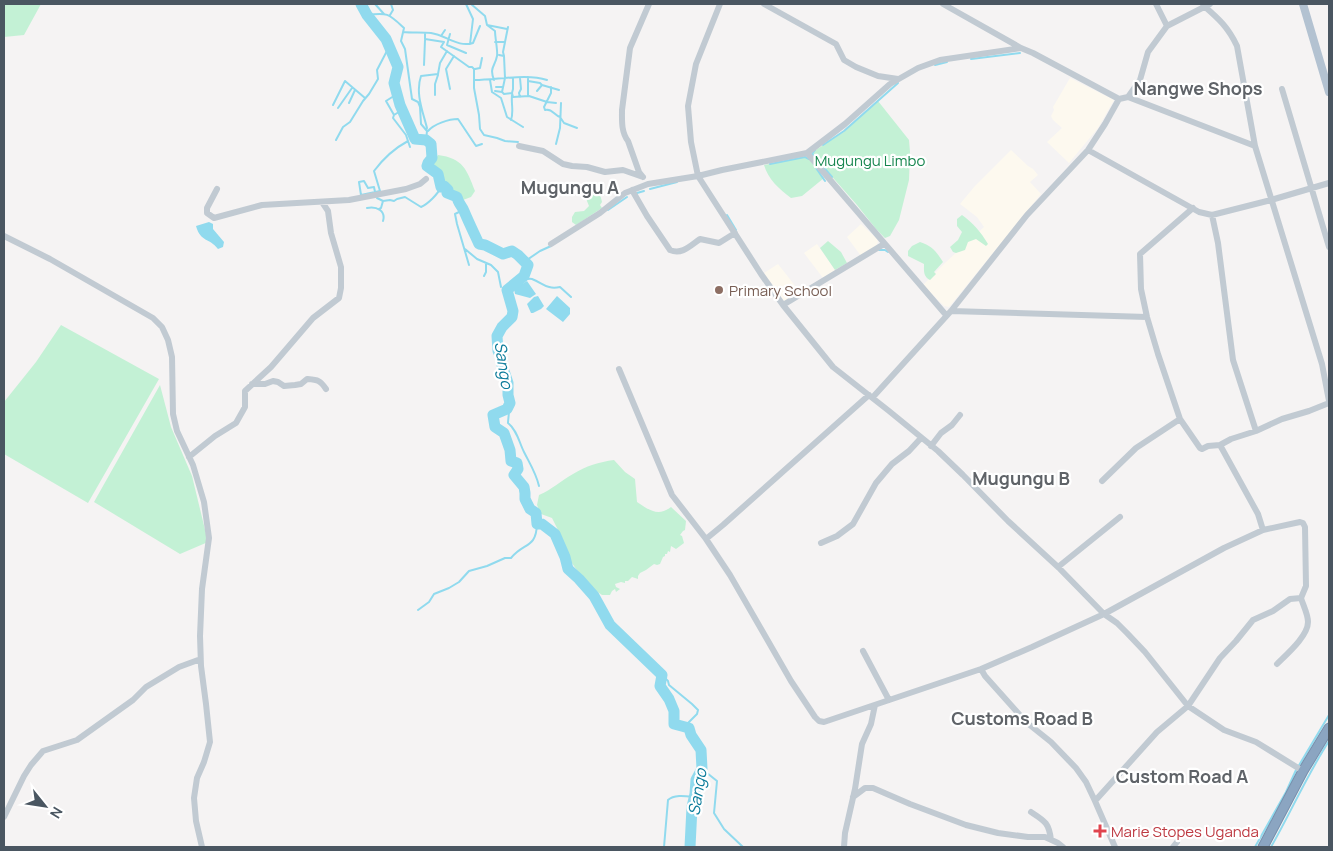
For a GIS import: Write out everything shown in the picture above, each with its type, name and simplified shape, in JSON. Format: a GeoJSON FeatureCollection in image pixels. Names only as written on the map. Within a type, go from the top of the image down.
{"type":"FeatureCollection","features":[{"type":"Feature","properties":{"kind":"highway"},"geometry":{"type":"LineString","coordinates":[[1263,847],[1303,771],[1329,728]]}},
{"type":"Feature","properties":{"kind":"main road"},"geometry":{"type":"LineString","coordinates":[[1303,4],[1328,86]]}},
{"type":"Feature","properties":{"kind":"street"},"geometry":{"type":"LineString","coordinates":[[648,184],[639,172],[628,141],[624,136],[622,110],[630,48],[649,4]]}},
{"type":"Feature","properties":{"kind":"street"},"geometry":{"type":"LineString","coordinates":[[720,4],[696,64],[688,106],[691,142],[698,176],[783,305],[833,367],[871,396],[930,446],[1104,614],[1117,623],[1137,643],[1188,706],[1224,730],[1256,742],[1303,771]]}},
{"type":"Feature","properties":{"kind":"street"},"geometry":{"type":"LineString","coordinates":[[764,4],[836,44],[844,60],[856,67],[878,76],[898,79]]}},
{"type":"Feature","properties":{"kind":"street"},"geometry":{"type":"LineString","coordinates":[[943,4],[1020,48],[1033,53],[1118,99],[1128,96],[1140,80],[1148,52],[1168,26],[1206,4],[1231,32],[1236,46],[1255,146],[1322,364],[1329,402],[1220,445],[1208,446],[1202,449],[1180,419],[1147,317],[1141,289],[1140,254],[1194,208]]}},
{"type":"Feature","properties":{"kind":"street"},"geometry":{"type":"LineString","coordinates":[[1156,4],[1168,26]]}},
{"type":"Feature","properties":{"kind":"street"},"geometry":{"type":"LineString","coordinates":[[551,244],[625,193],[648,184],[698,176],[807,153],[898,79],[918,68],[940,60],[1020,48]]}},
{"type":"Feature","properties":{"kind":"street"},"geometry":{"type":"LineString","coordinates":[[1282,89],[1329,247]]}},
{"type":"Feature","properties":{"kind":"street"},"geometry":{"type":"LineString","coordinates":[[1128,96],[1255,146]]}},
{"type":"Feature","properties":{"kind":"street"},"geometry":{"type":"LineString","coordinates":[[706,539],[871,396],[948,313],[1028,215],[1088,150],[1118,99]]}},
{"type":"Feature","properties":{"kind":"street"},"geometry":{"type":"LineString","coordinates":[[519,146],[543,151],[563,164],[587,167],[605,172],[623,170],[643,177]]}},
{"type":"Feature","properties":{"kind":"street"},"geometry":{"type":"LineString","coordinates":[[1088,150],[1199,212],[1212,215],[1329,183]]}},
{"type":"Feature","properties":{"kind":"street"},"geometry":{"type":"LineString","coordinates":[[807,153],[884,244],[948,313],[1147,317]]}},
{"type":"Feature","properties":{"kind":"street"},"geometry":{"type":"LineString","coordinates":[[217,189],[207,208],[207,213],[214,218],[262,205],[349,200],[406,189],[420,184],[426,179]]}},
{"type":"Feature","properties":{"kind":"street"},"geometry":{"type":"LineString","coordinates":[[632,190],[670,250],[681,252],[700,239],[718,243],[735,233]]}},
{"type":"Feature","properties":{"kind":"street"},"geometry":{"type":"LineString","coordinates":[[189,457],[215,436],[236,423],[245,407],[245,391],[271,367],[313,318],[338,298],[341,288],[341,266],[331,233],[328,210],[322,202]]}},
{"type":"Feature","properties":{"kind":"street"},"geometry":{"type":"LineString","coordinates":[[328,210],[332,202]]}},
{"type":"Feature","properties":{"kind":"street"},"geometry":{"type":"LineString","coordinates":[[1212,215],[1218,243],[1234,360],[1256,431]]}},
{"type":"Feature","properties":{"kind":"street"},"geometry":{"type":"LineString","coordinates":[[4,236],[153,318],[162,327],[168,340],[172,357],[174,419],[204,502],[209,538],[202,589],[200,666],[210,742],[197,778],[194,798],[196,821],[202,847]]}},
{"type":"Feature","properties":{"kind":"street"},"geometry":{"type":"LineString","coordinates":[[783,305],[884,244]]}},
{"type":"Feature","properties":{"kind":"street"},"geometry":{"type":"LineString","coordinates":[[619,369],[672,495],[706,539],[730,575],[791,681],[819,721],[824,722],[967,672],[981,669],[1104,614],[1224,548],[1263,530],[1300,522],[1305,527],[1306,574],[1306,586],[1301,598],[1308,621],[1306,629],[1295,645],[1277,664]]}},
{"type":"Feature","properties":{"kind":"street"},"geometry":{"type":"LineString","coordinates":[[252,384],[266,384],[272,381],[284,386],[302,384],[307,379],[321,382],[326,389]]}},
{"type":"Feature","properties":{"kind":"street"},"geometry":{"type":"LineString","coordinates":[[930,446],[960,415]]}},
{"type":"Feature","properties":{"kind":"street"},"geometry":{"type":"LineString","coordinates":[[1102,481],[1136,448],[1180,419]]}},
{"type":"Feature","properties":{"kind":"street"},"geometry":{"type":"LineString","coordinates":[[821,543],[837,536],[853,524],[876,483],[892,464],[909,451],[921,438]]}},
{"type":"Feature","properties":{"kind":"street"},"geometry":{"type":"LineString","coordinates":[[1220,445],[1258,514],[1263,530]]}},
{"type":"Feature","properties":{"kind":"street"},"geometry":{"type":"LineString","coordinates":[[1058,568],[1120,517]]}},
{"type":"Feature","properties":{"kind":"street"},"geometry":{"type":"LineString","coordinates":[[1095,802],[1157,732],[1188,706],[1220,658],[1252,620],[1273,611],[1290,599],[1301,598]]}},
{"type":"Feature","properties":{"kind":"street"},"geometry":{"type":"LineString","coordinates":[[863,651],[889,700]]}},
{"type":"Feature","properties":{"kind":"street"},"geometry":{"type":"LineString","coordinates":[[4,817],[24,776],[43,751],[76,740],[133,700],[146,687],[179,667],[198,660]]}},
{"type":"Feature","properties":{"kind":"street"},"geometry":{"type":"LineString","coordinates":[[981,669],[1026,722],[1051,742],[1076,768],[1086,782],[1115,847]]}},
{"type":"Feature","properties":{"kind":"street"},"geometry":{"type":"LineString","coordinates":[[844,847],[862,744],[871,724],[875,705]]}},
{"type":"Feature","properties":{"kind":"street"},"geometry":{"type":"LineString","coordinates":[[853,797],[865,788],[873,788],[966,825],[998,833],[1045,837],[1063,847]]}},
{"type":"Feature","properties":{"kind":"street"},"geometry":{"type":"LineString","coordinates":[[1031,812],[1044,820],[1050,828],[1051,840]]}},
{"type":"Feature","properties":{"kind":"shaded area"},"geometry":{"type":"Polygon","coordinates":[[[1070,78],[1114,100],[1098,128],[1069,163],[1047,142],[1062,128],[1051,116],[1054,110],[1053,107],[1070,78]]]}},
{"type":"Feature","properties":{"kind":"shaded area"},"geometry":{"type":"Polygon","coordinates":[[[1011,150],[1038,175],[1030,182],[1041,194],[949,307],[944,306],[923,285],[984,227],[977,217],[960,204],[1011,150]]]}},
{"type":"Feature","properties":{"kind":"shaded area"},"geometry":{"type":"Polygon","coordinates":[[[861,224],[878,242],[876,246],[861,256],[847,237],[861,224]]]}},
{"type":"Feature","properties":{"kind":"shaded area"},"geometry":{"type":"Polygon","coordinates":[[[817,244],[835,270],[823,278],[804,253],[817,244]]]}},
{"type":"Feature","properties":{"kind":"shaded area"},"geometry":{"type":"Polygon","coordinates":[[[778,264],[800,292],[785,302],[764,273],[778,264]]]}},
{"type":"Feature","properties":{"kind":"green space"},"geometry":{"type":"Polygon","coordinates":[[[4,4],[41,4],[24,35],[4,37],[4,4]]]}},
{"type":"Feature","properties":{"kind":"green space","name":"Mugungu Limbo"},"geometry":{"type":"Polygon","coordinates":[[[878,101],[909,140],[910,152],[909,180],[899,220],[890,236],[885,238],[812,154],[844,132],[878,101]]]}},
{"type":"Feature","properties":{"kind":"green space"},"geometry":{"type":"Polygon","coordinates":[[[438,155],[453,159],[463,166],[475,191],[471,197],[463,200],[452,192],[433,163],[438,155]]]}},
{"type":"Feature","properties":{"kind":"green space"},"geometry":{"type":"Polygon","coordinates":[[[808,158],[824,178],[802,196],[791,198],[774,183],[764,165],[808,158]]]}},
{"type":"Feature","properties":{"kind":"green space"},"geometry":{"type":"Polygon","coordinates":[[[590,183],[598,188],[602,208],[576,225],[572,222],[575,212],[584,211],[589,206],[583,191],[590,183]]]}},
{"type":"Feature","properties":{"kind":"green space"},"geometry":{"type":"Polygon","coordinates":[[[962,215],[980,232],[988,244],[986,246],[976,239],[968,242],[965,250],[953,252],[950,247],[958,240],[962,232],[957,226],[957,219],[962,215]]]}},
{"type":"Feature","properties":{"kind":"green space"},"geometry":{"type":"Polygon","coordinates":[[[828,241],[841,252],[847,263],[835,270],[820,248],[828,241]]]}},
{"type":"Feature","properties":{"kind":"green space"},"geometry":{"type":"Polygon","coordinates":[[[920,242],[933,249],[943,262],[930,280],[925,275],[924,264],[908,256],[908,251],[912,246],[920,242]]]}},
{"type":"Feature","properties":{"kind":"green space"},"geometry":{"type":"Polygon","coordinates":[[[61,325],[159,379],[88,503],[4,454],[4,402],[36,362],[61,325]]]}},
{"type":"Feature","properties":{"kind":"green space"},"geometry":{"type":"Polygon","coordinates":[[[160,385],[171,427],[192,476],[208,542],[180,554],[94,502],[160,385]]]}},
{"type":"Feature","properties":{"kind":"green space"},"geometry":{"type":"Polygon","coordinates":[[[614,460],[625,472],[635,479],[637,502],[650,510],[658,512],[671,507],[686,521],[685,530],[680,535],[684,543],[676,549],[671,546],[670,552],[668,551],[665,554],[660,564],[654,564],[640,573],[638,579],[632,577],[625,581],[625,583],[615,584],[620,589],[616,592],[615,589],[610,595],[602,595],[596,591],[594,594],[569,559],[552,518],[541,514],[537,505],[539,495],[578,471],[598,463],[614,460]]]}},
{"type":"Feature","properties":{"kind":"water"},"geometry":{"type":"Polygon","coordinates":[[[209,222],[213,224],[213,229],[224,242],[223,247],[218,249],[200,235],[196,226],[209,222]]]}},
{"type":"Feature","properties":{"kind":"water"},"geometry":{"type":"Polygon","coordinates":[[[527,281],[536,294],[530,298],[515,294],[514,289],[527,281]]]}},
{"type":"Feature","properties":{"kind":"water"},"geometry":{"type":"Polygon","coordinates":[[[538,296],[544,306],[531,313],[527,304],[534,297],[538,296]]]}},
{"type":"Feature","properties":{"kind":"water"},"geometry":{"type":"Polygon","coordinates":[[[557,296],[570,308],[570,314],[563,322],[546,309],[557,296]]]}},
{"type":"Feature","properties":{"kind":"waterway","name":"Sango"},"geometry":{"type":"LineString","coordinates":[[361,4],[367,15],[386,39],[398,67],[394,83],[400,105],[415,139],[426,140],[431,144],[432,158],[427,166],[438,174],[441,187],[444,186],[448,190],[447,193],[457,197],[479,244],[503,254],[512,251],[528,265],[524,276],[507,290],[513,311],[512,317],[502,327],[497,336],[498,351],[502,358],[502,365],[508,383],[510,403],[507,409],[493,415],[495,427],[504,433],[510,450],[511,461],[517,463],[518,469],[514,475],[524,487],[525,499],[530,509],[536,513],[537,524],[542,524],[555,534],[568,569],[594,596],[610,625],[662,675],[660,686],[669,699],[674,711],[674,724],[689,728],[691,735],[701,750],[702,769],[696,780],[692,807],[690,847]]}},
{"type":"Feature","properties":{"kind":"waterway"},"geometry":{"type":"LineString","coordinates":[[375,4],[384,14]]}},
{"type":"Feature","properties":{"kind":"waterway"},"geometry":{"type":"LineString","coordinates":[[390,15],[393,10],[391,4]]}},
{"type":"Feature","properties":{"kind":"waterway"},"geometry":{"type":"LineString","coordinates":[[466,4],[473,19],[470,44]]}},
{"type":"Feature","properties":{"kind":"waterway"},"geometry":{"type":"LineString","coordinates":[[471,4],[485,16],[487,25],[495,31],[497,54],[492,70],[494,80]]}},
{"type":"Feature","properties":{"kind":"waterway"},"geometry":{"type":"LineString","coordinates":[[367,15],[388,15],[404,28],[401,41],[405,49],[412,99],[418,102],[420,107],[421,124],[427,131],[426,140]]}},
{"type":"Feature","properties":{"kind":"waterway"},"geometry":{"type":"LineString","coordinates":[[487,25],[507,29]]}},
{"type":"Feature","properties":{"kind":"waterway"},"geometry":{"type":"LineString","coordinates":[[403,32],[431,33],[457,43],[468,44],[473,43],[480,26]]}},
{"type":"Feature","properties":{"kind":"waterway"},"geometry":{"type":"LineString","coordinates":[[499,55],[504,56],[503,52],[508,27]]}},
{"type":"Feature","properties":{"kind":"waterway"},"geometry":{"type":"LineString","coordinates":[[441,36],[445,30]]}},
{"type":"Feature","properties":{"kind":"waterway"},"geometry":{"type":"LineString","coordinates":[[425,33],[425,39],[444,42],[441,47],[474,69],[474,88],[480,129],[484,135],[505,141],[518,142]]}},
{"type":"Feature","properties":{"kind":"waterway"},"geometry":{"type":"LineString","coordinates":[[450,34],[447,45],[466,53]]}},
{"type":"Feature","properties":{"kind":"waterway"},"geometry":{"type":"LineString","coordinates":[[424,65],[425,40]]}},
{"type":"Feature","properties":{"kind":"waterway"},"geometry":{"type":"LineString","coordinates":[[495,42],[505,42]]}},
{"type":"Feature","properties":{"kind":"waterway"},"geometry":{"type":"LineString","coordinates":[[336,140],[343,127],[350,122],[378,79],[377,70],[389,47]]}},
{"type":"Feature","properties":{"kind":"waterway"},"geometry":{"type":"LineString","coordinates":[[426,130],[419,96],[419,82],[421,76],[438,74],[440,63],[447,51]]}},
{"type":"Feature","properties":{"kind":"waterway"},"geometry":{"type":"LineString","coordinates":[[971,59],[1020,53]]}},
{"type":"Feature","properties":{"kind":"waterway"},"geometry":{"type":"LineString","coordinates":[[450,89],[446,69],[454,56]]}},
{"type":"Feature","properties":{"kind":"waterway"},"geometry":{"type":"LineString","coordinates":[[502,92],[505,78],[504,56]]}},
{"type":"Feature","properties":{"kind":"waterway"},"geometry":{"type":"LineString","coordinates":[[475,69],[480,68],[482,58]]}},
{"type":"Feature","properties":{"kind":"waterway"},"geometry":{"type":"LineString","coordinates":[[935,65],[947,62]]}},
{"type":"Feature","properties":{"kind":"waterway"},"geometry":{"type":"LineString","coordinates":[[435,95],[435,84],[438,75]]}},
{"type":"Feature","properties":{"kind":"waterway"},"geometry":{"type":"LineString","coordinates":[[475,80],[521,77],[547,80]]}},
{"type":"Feature","properties":{"kind":"waterway"},"geometry":{"type":"LineString","coordinates":[[528,77],[528,96]]}},
{"type":"Feature","properties":{"kind":"waterway"},"geometry":{"type":"LineString","coordinates":[[495,91],[504,94],[512,93],[513,78]]}},
{"type":"Feature","properties":{"kind":"waterway"},"geometry":{"type":"LineString","coordinates":[[520,78],[520,97]]}},
{"type":"Feature","properties":{"kind":"waterway"},"geometry":{"type":"LineString","coordinates":[[490,80],[492,92],[501,98],[507,117],[523,127]]}},
{"type":"Feature","properties":{"kind":"waterway"},"geometry":{"type":"LineString","coordinates":[[333,105],[345,81],[365,98]]}},
{"type":"Feature","properties":{"kind":"waterway"},"geometry":{"type":"LineString","coordinates":[[528,81],[559,90]]}},
{"type":"Feature","properties":{"kind":"waterway"},"geometry":{"type":"LineString","coordinates":[[823,145],[844,131],[898,83]]}},
{"type":"Feature","properties":{"kind":"waterway"},"geometry":{"type":"LineString","coordinates":[[537,91],[542,85]]}},
{"type":"Feature","properties":{"kind":"waterway"},"geometry":{"type":"LineString","coordinates":[[496,87],[503,87]]}},
{"type":"Feature","properties":{"kind":"waterway"},"geometry":{"type":"LineString","coordinates":[[551,87],[551,93],[544,107],[545,110],[551,111],[560,117],[564,123],[577,128]]}},
{"type":"Feature","properties":{"kind":"waterway"},"geometry":{"type":"LineString","coordinates":[[338,108],[352,88]]}},
{"type":"Feature","properties":{"kind":"waterway"},"geometry":{"type":"LineString","coordinates":[[349,103],[355,90]]}},
{"type":"Feature","properties":{"kind":"waterway"},"geometry":{"type":"LineString","coordinates":[[512,93],[513,97],[529,96],[556,103]]}},
{"type":"Feature","properties":{"kind":"waterway"},"geometry":{"type":"LineString","coordinates":[[394,115],[386,101],[397,94]]}},
{"type":"Feature","properties":{"kind":"waterway"},"geometry":{"type":"LineString","coordinates":[[511,120],[512,95]]}},
{"type":"Feature","properties":{"kind":"waterway"},"geometry":{"type":"LineString","coordinates":[[556,144],[560,128],[561,103]]}},
{"type":"Feature","properties":{"kind":"waterway"},"geometry":{"type":"LineString","coordinates":[[402,110],[394,115],[393,118],[406,135],[410,147]]}},
{"type":"Feature","properties":{"kind":"waterway"},"geometry":{"type":"LineString","coordinates":[[428,131],[442,122],[458,119],[476,146],[482,144]]}},
{"type":"Feature","properties":{"kind":"waterway"},"geometry":{"type":"LineString","coordinates":[[375,192],[374,187],[368,188],[364,181],[359,182],[361,195],[380,191],[374,171],[389,154],[408,141]]}},
{"type":"Feature","properties":{"kind":"waterway"},"geometry":{"type":"LineString","coordinates":[[815,150],[812,154],[832,177]]}},
{"type":"Feature","properties":{"kind":"waterway"},"geometry":{"type":"LineString","coordinates":[[770,164],[805,157],[809,159]]}},
{"type":"Feature","properties":{"kind":"waterway"},"geometry":{"type":"LineString","coordinates":[[816,168],[825,181]]}},
{"type":"Feature","properties":{"kind":"waterway"},"geometry":{"type":"LineString","coordinates":[[650,189],[677,182]]}},
{"type":"Feature","properties":{"kind":"waterway"},"geometry":{"type":"LineString","coordinates":[[377,198],[383,201],[394,201],[405,197],[421,207],[427,204],[441,187]]}},
{"type":"Feature","properties":{"kind":"waterway"},"geometry":{"type":"LineString","coordinates":[[637,193],[644,191]]}},
{"type":"Feature","properties":{"kind":"waterway"},"geometry":{"type":"LineString","coordinates":[[608,210],[627,197]]}},
{"type":"Feature","properties":{"kind":"waterway"},"geometry":{"type":"LineString","coordinates":[[379,209],[383,201]]}},
{"type":"Feature","properties":{"kind":"waterway"},"geometry":{"type":"LineString","coordinates":[[367,208],[380,210],[384,217],[383,221]]}},
{"type":"Feature","properties":{"kind":"waterway"},"geometry":{"type":"LineString","coordinates":[[463,210],[455,214],[469,265]]}},
{"type":"Feature","properties":{"kind":"waterway"},"geometry":{"type":"LineString","coordinates":[[727,215],[736,230]]}},
{"type":"Feature","properties":{"kind":"waterway"},"geometry":{"type":"LineString","coordinates":[[524,262],[551,246]]}},
{"type":"Feature","properties":{"kind":"waterway"},"geometry":{"type":"LineString","coordinates":[[465,249],[477,259],[491,265],[498,272],[501,287]]}},
{"type":"Feature","properties":{"kind":"waterway"},"geometry":{"type":"LineString","coordinates":[[879,250],[888,252]]}},
{"type":"Feature","properties":{"kind":"waterway"},"geometry":{"type":"LineString","coordinates":[[484,276],[486,263]]}},
{"type":"Feature","properties":{"kind":"waterway"},"geometry":{"type":"LineString","coordinates":[[515,283],[525,279],[532,279],[548,287],[560,287],[571,297]]}},
{"type":"Feature","properties":{"kind":"waterway"},"geometry":{"type":"LineString","coordinates":[[508,407],[508,423],[516,433],[535,473],[539,486]]}},
{"type":"Feature","properties":{"kind":"waterway"},"geometry":{"type":"LineString","coordinates":[[418,610],[429,602],[434,594],[459,582],[469,571],[505,558],[511,558],[532,542],[537,524]]}},
{"type":"Feature","properties":{"kind":"waterway"},"geometry":{"type":"LineString","coordinates":[[662,675],[669,685],[698,710],[697,714],[685,726]]}},
{"type":"Feature","properties":{"kind":"waterway"},"geometry":{"type":"LineString","coordinates":[[1298,767],[1329,715]]}},
{"type":"Feature","properties":{"kind":"waterway"},"geometry":{"type":"LineString","coordinates":[[1271,847],[1313,767],[1329,741]]}},
{"type":"Feature","properties":{"kind":"waterway"},"geometry":{"type":"LineString","coordinates":[[702,769],[717,781],[714,813],[724,829],[743,847]]}},
{"type":"Feature","properties":{"kind":"waterway"},"geometry":{"type":"LineString","coordinates":[[1255,847],[1286,792],[1296,770]]}},
{"type":"Feature","properties":{"kind":"waterway"},"geometry":{"type":"LineString","coordinates":[[664,847],[668,800],[677,796],[695,797]]}},
{"type":"Feature","properties":{"kind":"place","name":"Primary School"},"geometry":{"type":"Point","coordinates":[719,290]}},
{"type":"Feature","properties":{"kind":"place","name":"Marie Stopes Uganda"},"geometry":{"type":"Point","coordinates":[1100,831]}},
{"type":"Feature","properties":{"kind":"district","name":"Nangwe Shops"},"geometry":{"type":"Point","coordinates":[1198,88]}},
{"type":"Feature","properties":{"kind":"district","name":"Mugungu A"},"geometry":{"type":"Point","coordinates":[570,187]}},
{"type":"Feature","properties":{"kind":"district","name":"Mugungu B"},"geometry":{"type":"Point","coordinates":[1021,478]}},
{"type":"Feature","properties":{"kind":"district","name":"Customs Road B"},"geometry":{"type":"Point","coordinates":[1022,718]}},
{"type":"Feature","properties":{"kind":"district","name":"Custom Road A"},"geometry":{"type":"Point","coordinates":[1182,776]}}]}
